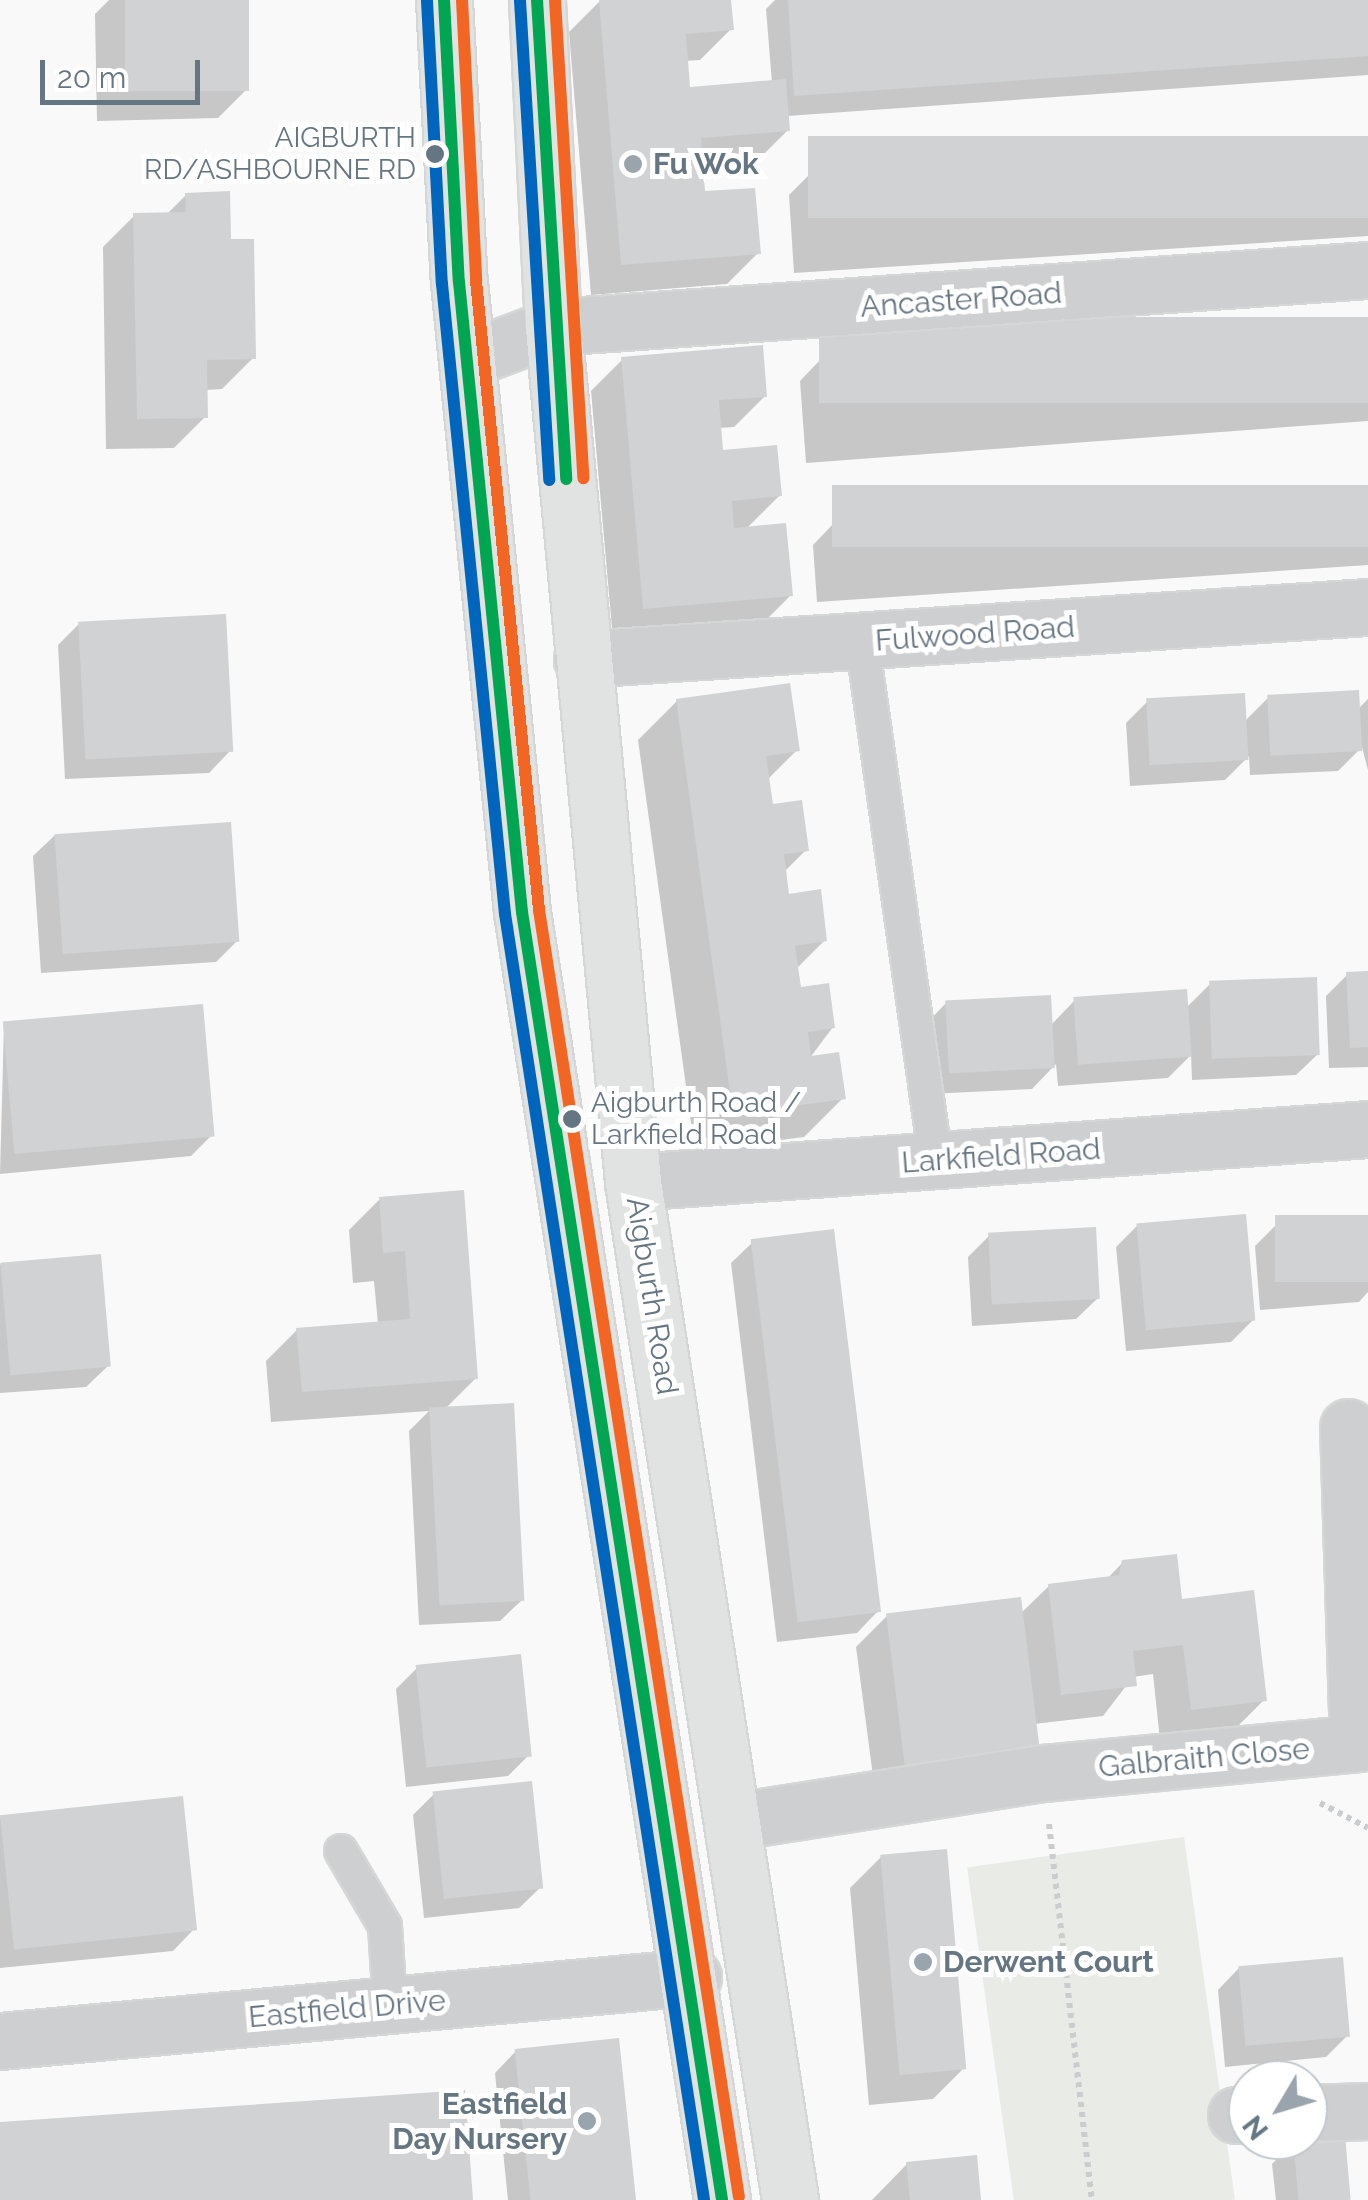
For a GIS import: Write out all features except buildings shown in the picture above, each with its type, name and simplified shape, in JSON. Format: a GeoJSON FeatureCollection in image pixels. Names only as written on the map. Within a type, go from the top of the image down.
{"type":"FeatureCollection","features":[{"type":"Feature","properties":{"kind":"highway"},"geometry":{"type":"LineString","coordinates":[[444,0],[468,359],[522,912],[693,1977],[722,2200]]}},
{"type":"Feature","properties":{"kind":"highway","name":"Aigburth Road"},"geometry":{"type":"LineString","coordinates":[[537,0],[553,327],[633,1182],[736,1822],[790,2200]]}},
{"type":"Feature","properties":{"kind":"street","name":"Ancaster Road"},"geometry":{"type":"LineString","coordinates":[[553,327],[1368,270]]}},
{"type":"Feature","properties":{"kind":"street"},"geometry":{"type":"LineString","coordinates":[[468,359],[553,327]]}},
{"type":"Feature","properties":{"kind":"street","name":"Fulwood Road"},"geometry":{"type":"LineString","coordinates":[[582,659],[1368,607]]}},
{"type":"Feature","properties":{"kind":"street","name":"Larkfield Road"},"geometry":{"type":"LineString","coordinates":[[633,1182],[1368,1129]]}},
{"type":"Feature","properties":{"kind":"street","name":"Galbraith Close"},"geometry":{"type":"LineString","coordinates":[[736,1822],[1043,1772],[1358,1743],[1348,1426]]}},
{"type":"Feature","properties":{"kind":"street","name":"Eastfield Drive"},"geometry":{"type":"LineString","coordinates":[[0,2042],[693,1977]]}},
{"type":"Feature","properties":{"kind":"street"},"geometry":{"type":"LineString","coordinates":[[1328,2112],[1368,2111]]}},
{"type":"Feature","properties":{"kind":"lane"},"geometry":{"type":"LineString","coordinates":[[862,641],[936,1161]]}},
{"type":"Feature","properties":{"kind":"lane"},"geometry":{"type":"LineString","coordinates":[[341,1851],[384,1926],[390,2005]]}},
{"type":"Feature","properties":{"kind":"path"},"geometry":{"type":"LineString","coordinates":[[1043,1772],[1092,2200]]}},
{"type":"Feature","properties":{"kind":"shaded area"},"geometry":{"type":"Polygon","coordinates":[[[1184,1837],[1235,2199],[1014,2200],[967,1867],[1184,1837]]]}},
{"type":"Feature","properties":{"kind":"transit line"},"geometry":{"type":"LineString","coordinates":[[444,0],[459,282],[522,912],[722,2200]]}},
{"type":"Feature","properties":{"kind":"transit line"},"geometry":{"type":"LineString","coordinates":[[462,0],[476,281],[539,910],[739,2197]]}},
{"type":"Feature","properties":{"kind":"transit line"},"geometry":{"type":"LineString","coordinates":[[537,0],[566,479]]}},
{"type":"Feature","properties":{"kind":"transit line"},"geometry":{"type":"LineString","coordinates":[[555,0],[583,478]]}},
{"type":"Feature","properties":{"kind":"transit line"},"geometry":{"type":"LineString","coordinates":[[427,1],[442,284],[505,914],[704,2200]]}},
{"type":"Feature","properties":{"kind":"transit line"},"geometry":{"type":"LineString","coordinates":[[520,1],[549,480]]}},
{"type":"Feature","properties":{"kind":"place","name":"AIGBURTH RD/ASHBOURNE RD"},"geometry":{"type":"Point","coordinates":[435,154]}},
{"type":"Feature","properties":{"kind":"place","name":"Fu Wok"},"geometry":{"type":"Point","coordinates":[633,164]}},
{"type":"Feature","properties":{"kind":"place","name":"Aigburth Road / Larkfield Road"},"geometry":{"type":"Point","coordinates":[572,1119]}},
{"type":"Feature","properties":{"kind":"place","name":"Derwent Court"},"geometry":{"type":"Point","coordinates":[923,1962]}},
{"type":"Feature","properties":{"kind":"place","name":"Eastfield Day Nursery"},"geometry":{"type":"Point","coordinates":[587,2121]}}]}
